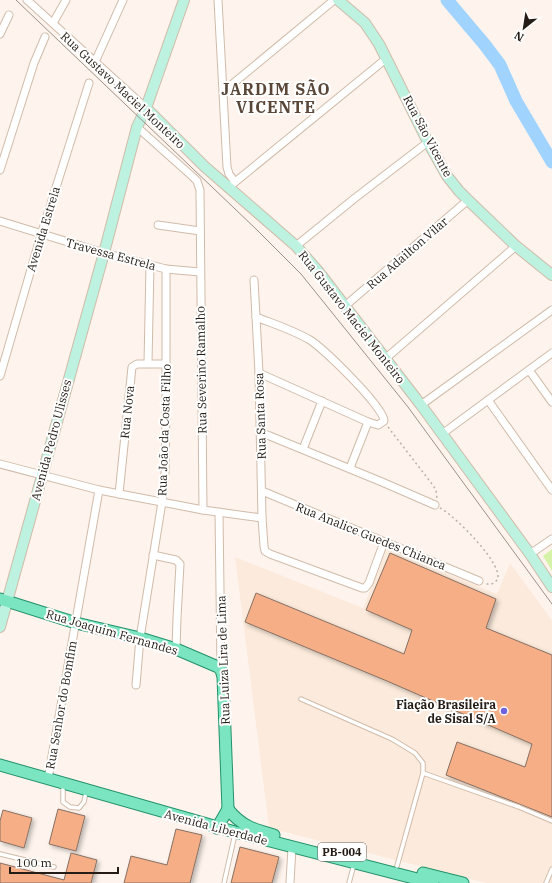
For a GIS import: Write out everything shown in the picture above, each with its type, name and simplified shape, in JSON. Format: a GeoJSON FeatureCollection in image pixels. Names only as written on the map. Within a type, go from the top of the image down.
{"type":"FeatureCollection","features":[{"type":"Feature","properties":{"kind":"main road","name":"Rua Joaquim Fernandes"},"geometry":{"type":"LineString","coordinates":[[4,600],[76,623],[140,638],[176,649],[215,665],[221,670]]}},
{"type":"Feature","properties":{"kind":"main road","name":"Rua Luiza Lira de Lima"},"geometry":{"type":"LineString","coordinates":[[221,670],[223,677],[228,809]]}},
{"type":"Feature","properties":{"kind":"main road","name":"Avenida Liberdade"},"geometry":{"type":"LineString","coordinates":[[0,765],[217,828],[433,883]]}},
{"type":"Feature","properties":{"kind":"main road","name":"Avenida Liberdade"},"geometry":{"type":"LineString","coordinates":[[228,809],[238,821],[256,830],[463,883]]}},
{"type":"Feature","properties":{"kind":"main road"},"geometry":{"type":"LineString","coordinates":[[217,828],[228,809]]}},
{"type":"Feature","properties":{"kind":"street","name":"Rua Gustavo Maciel Monteiro"},"geometry":{"type":"LineString","coordinates":[[27,0],[146,108],[204,166],[232,185],[296,246],[345,306],[421,405],[552,586]]}},
{"type":"Feature","properties":{"kind":"street"},"geometry":{"type":"LineString","coordinates":[[52,23],[66,0]]}},
{"type":"Feature","properties":{"kind":"street"},"geometry":{"type":"LineString","coordinates":[[95,62],[123,0]]}},
{"type":"Feature","properties":{"kind":"street"},"geometry":{"type":"LineString","coordinates":[[218,0],[227,167],[232,185],[387,58]]}},
{"type":"Feature","properties":{"kind":"street"},"geometry":{"type":"LineString","coordinates":[[224,91],[334,0]]}},
{"type":"Feature","properties":{"kind":"street","name":"Rua São Vicente"},"geometry":{"type":"LineString","coordinates":[[338,0],[365,23],[376,38],[428,142],[447,176],[459,191],[516,246],[552,276]]}},
{"type":"Feature","properties":{"kind":"street","name":"Avenida Pedro Ulisses"},"geometry":{"type":"LineString","coordinates":[[0,627],[4,600],[42,475],[137,128],[146,108],[182,1]]}},
{"type":"Feature","properties":{"kind":"street"},"geometry":{"type":"LineString","coordinates":[[0,34],[9,15]]}},
{"type":"Feature","properties":{"kind":"street"},"geometry":{"type":"LineString","coordinates":[[0,170],[34,63],[45,37]]}},
{"type":"Feature","properties":{"kind":"street","name":"Avenida Estrela"},"geometry":{"type":"LineString","coordinates":[[0,376],[41,235],[89,83]]}},
{"type":"Feature","properties":{"kind":"street","name":"Rua Severino Ramalho"},"geometry":{"type":"LineString","coordinates":[[137,128],[197,181],[200,190],[202,510]]}},
{"type":"Feature","properties":{"kind":"street"},"geometry":{"type":"LineString","coordinates":[[296,246],[428,142]]}},
{"type":"Feature","properties":{"kind":"street","name":"Rua Adailton Vilar"},"geometry":{"type":"LineString","coordinates":[[345,306],[468,200]]}},
{"type":"Feature","properties":{"kind":"street","name":"Travessa Estrela"},"geometry":{"type":"LineString","coordinates":[[0,221],[41,235],[150,265],[200,272]]}},
{"type":"Feature","properties":{"kind":"street"},"geometry":{"type":"LineString","coordinates":[[158,224],[200,231]]}},
{"type":"Feature","properties":{"kind":"street"},"geometry":{"type":"LineString","coordinates":[[386,359],[516,246]]}},
{"type":"Feature","properties":{"kind":"street"},"geometry":{"type":"LineString","coordinates":[[148,363],[150,265]]}},
{"type":"Feature","properties":{"kind":"street","name":"Rua João da Costa Filho"},"geometry":{"type":"LineString","coordinates":[[136,685],[140,638],[162,502],[165,472],[166,268]]}},
{"type":"Feature","properties":{"kind":"street","name":"Rua Santa Rosa"},"geometry":{"type":"LineString","coordinates":[[254,280],[259,373],[262,518],[265,551],[314,572],[365,588],[369,583],[384,542]]}},
{"type":"Feature","properties":{"kind":"street"},"geometry":{"type":"LineString","coordinates":[[421,405],[552,310]]}},
{"type":"Feature","properties":{"kind":"street"},"geometry":{"type":"LineString","coordinates":[[256,317],[289,329],[309,340],[324,351],[342,368],[366,395],[383,416],[384,421],[378,425],[368,422],[259,373]]}},
{"type":"Feature","properties":{"kind":"street"},"geometry":{"type":"LineString","coordinates":[[442,434],[552,353]]}},
{"type":"Feature","properties":{"kind":"street","name":"Rua Nova"},"geometry":{"type":"LineString","coordinates":[[119,494],[132,367],[137,364],[148,363],[166,364]]}},
{"type":"Feature","properties":{"kind":"street"},"geometry":{"type":"LineString","coordinates":[[529,370],[552,402]]}},
{"type":"Feature","properties":{"kind":"street"},"geometry":{"type":"LineString","coordinates":[[488,400],[552,490]]}},
{"type":"Feature","properties":{"kind":"street"},"geometry":{"type":"LineString","coordinates":[[303,450],[322,401]]}},
{"type":"Feature","properties":{"kind":"street"},"geometry":{"type":"LineString","coordinates":[[350,468],[368,422]]}},
{"type":"Feature","properties":{"kind":"street"},"geometry":{"type":"LineString","coordinates":[[260,432],[350,468],[435,505]]}},
{"type":"Feature","properties":{"kind":"street"},"geometry":{"type":"LineString","coordinates":[[0,464],[99,490],[202,510],[262,518]]}},
{"type":"Feature","properties":{"kind":"street","name":"Rua Senhor do Bomfim"},"geometry":{"type":"LineString","coordinates":[[48,779],[99,490]]}},
{"type":"Feature","properties":{"kind":"street","name":"Rua Analice Guedes Chianca"},"geometry":{"type":"LineString","coordinates":[[262,491],[479,581]]}},
{"type":"Feature","properties":{"kind":"street","name":"Rua Luiza Lira de Lima"},"geometry":{"type":"LineString","coordinates":[[219,512],[221,670]]}},
{"type":"Feature","properties":{"kind":"street"},"geometry":{"type":"LineString","coordinates":[[530,554],[552,538]]}},
{"type":"Feature","properties":{"kind":"street"},"geometry":{"type":"LineString","coordinates":[[153,554],[176,560],[180,564],[176,649]]}},
{"type":"Feature","properties":{"kind":"street"},"geometry":{"type":"LineString","coordinates":[[290,883],[292,847]]}},
{"type":"Feature","properties":{"kind":"lane"},"geometry":{"type":"LineString","coordinates":[[301,699],[392,739],[415,752],[423,763],[423,773],[397,866]]}},
{"type":"Feature","properties":{"kind":"lane"},"geometry":{"type":"LineString","coordinates":[[423,773],[519,807],[552,821]]}},
{"type":"Feature","properties":{"kind":"lane"},"geometry":{"type":"LineString","coordinates":[[63,783],[64,802],[70,807],[79,808],[82,806],[87,790]]}},
{"type":"Feature","properties":{"kind":"lane"},"geometry":{"type":"LineString","coordinates":[[224,883],[235,832]]}},
{"type":"Feature","properties":{"kind":"lane"},"geometry":{"type":"LineString","coordinates":[[0,854],[54,867]]}},
{"type":"Feature","properties":{"kind":"lane"},"geometry":{"type":"LineString","coordinates":[[349,883],[354,862]]}},
{"type":"Feature","properties":{"kind":"lane"},"geometry":{"type":"LineString","coordinates":[[546,883],[552,869]]}},
{"type":"Feature","properties":{"kind":"path"},"geometry":{"type":"LineString","coordinates":[[384,421],[436,490],[437,497],[435,505],[447,511],[461,523],[496,566],[499,575],[498,580],[489,584],[479,581]]}},
{"type":"Feature","properties":{"kind":"shaded area"},"geometry":{"type":"Polygon","coordinates":[[[387,549],[497,594],[510,563],[552,620],[552,883],[486,883],[269,828],[235,557],[363,608],[387,549]]]}},
{"type":"Feature","properties":{"kind":"green space"},"geometry":{"type":"Polygon","coordinates":[[[552,549],[552,571],[543,556],[552,549]]]}},
{"type":"Feature","properties":{"kind":"building","name":"Fiação Brasileira de Sisal S/A"},"geometry":{"type":"Polygon","coordinates":[[[390,553],[496,599],[486,628],[552,655],[552,817],[446,775],[457,742],[525,767],[532,744],[387,681],[245,622],[256,593],[404,654],[412,630],[366,610],[390,553]]]}},
{"type":"Feature","properties":{"kind":"building"},"geometry":{"type":"Polygon","coordinates":[[[58,809],[85,816],[76,851],[49,844],[58,809]]]}},
{"type":"Feature","properties":{"kind":"building"},"geometry":{"type":"Polygon","coordinates":[[[3,810],[32,818],[24,848],[0,841],[0,821],[3,810]]]}},
{"type":"Feature","properties":{"kind":"building"},"geometry":{"type":"Polygon","coordinates":[[[176,829],[202,835],[190,883],[124,883],[131,856],[167,865],[176,829]]]}},
{"type":"Feature","properties":{"kind":"building"},"geometry":{"type":"Polygon","coordinates":[[[240,847],[279,857],[272,883],[231,883],[240,847]]]}},
{"type":"Feature","properties":{"kind":"building"},"geometry":{"type":"Polygon","coordinates":[[[71,853],[97,860],[91,883],[0,883],[0,863],[64,880],[71,853]]]}},
{"type":"Feature","properties":{"kind":"waterway"},"geometry":{"type":"LineString","coordinates":[[447,0],[500,65],[516,101],[552,162]]}},
{"type":"Feature","properties":{"kind":"tram line"},"geometry":{"type":"LineString","coordinates":[[16,0],[256,229],[301,274],[408,407],[552,604]]}},
{"type":"Feature","properties":{"kind":"place","name":"Fiação Brasileira de Sisal S/A"},"geometry":{"type":"Point","coordinates":[504,711]}},
{"type":"Feature","properties":{"kind":"district","name":"JARDIM SÃO VICENTE"},"geometry":{"type":"Point","coordinates":[276,98]}}]}
